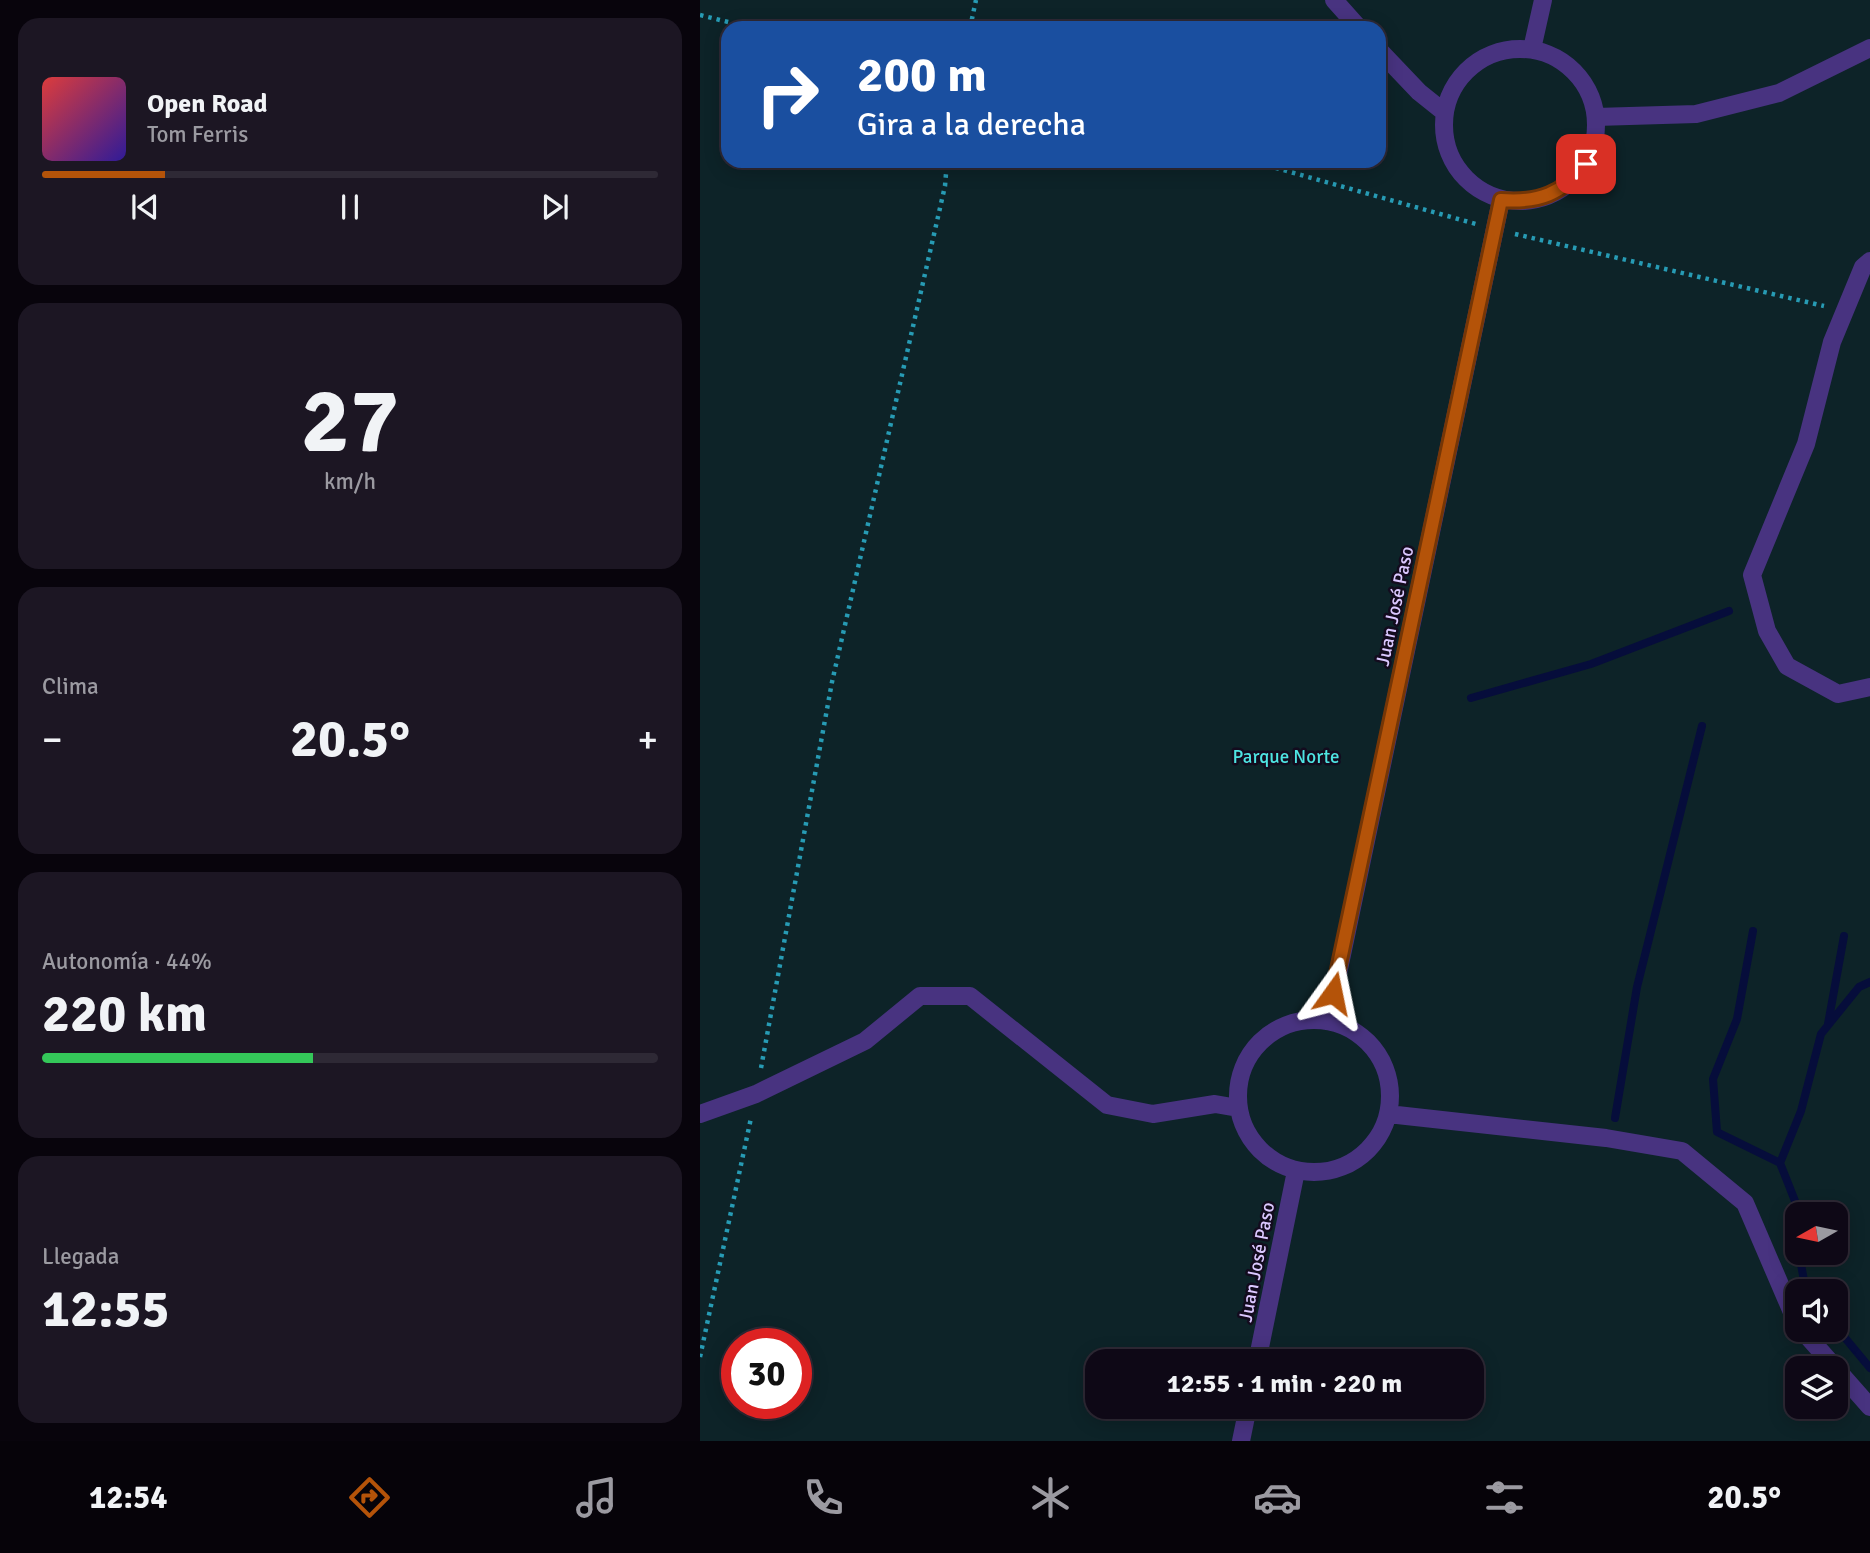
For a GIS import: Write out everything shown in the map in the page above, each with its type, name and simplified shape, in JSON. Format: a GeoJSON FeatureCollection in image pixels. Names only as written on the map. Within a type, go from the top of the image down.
{"type":"FeatureCollection","features":[{"type":"Feature","properties":{"kind":"street"},"geometry":{"type":"LineString","coordinates":[[1334,0],[1353,21]]}},
{"type":"Feature","properties":{"kind":"street"},"geometry":{"type":"LineString","coordinates":[[1532,49],[1543,0]]}},
{"type":"Feature","properties":{"kind":"street"},"geometry":{"type":"LineString","coordinates":[[1596,117],[1696,114],[1779,93],[1870,48]]}},
{"type":"Feature","properties":{"kind":"street"},"geometry":{"type":"LineString","coordinates":[[1509,49],[1532,49],[1556,57],[1576,72],[1589,93],[1596,117],[1595,142],[1586,164],[1570,183],[1549,197],[1525,202],[1501,200],[1480,191],[1462,176],[1450,157],[1443,135],[1444,112],[1452,90],[1485,56],[1509,49]]}},
{"type":"Feature","properties":{"kind":"street"},"geometry":{"type":"LineString","coordinates":[[1386,57],[1419,92],[1444,112]]}},
{"type":"Feature","properties":{"kind":"street","name":"Juan José Paso"},"geometry":{"type":"LineString","coordinates":[[1328,1021],[1501,200]]}},
{"type":"Feature","properties":{"kind":"street"},"geometry":{"type":"LineString","coordinates":[[1870,261],[1863,267],[1832,342],[1806,444],[1752,575],[1767,631],[1787,666],[1838,694],[1870,687]]}},
{"type":"Feature","properties":{"kind":"street"},"geometry":{"type":"LineString","coordinates":[[700,1114],[756,1094],[865,1041],[920,996],[970,996],[1107,1105],[1153,1114],[1215,1104],[1238,1108]]}},
{"type":"Feature","properties":{"kind":"street"},"geometry":{"type":"LineString","coordinates":[[1303,1020],[1328,1021],[1350,1029],[1370,1044],[1384,1065],[1390,1089],[1388,1114],[1371,1145],[1343,1167],[1320,1173],[1296,1171],[1275,1162],[1257,1148],[1245,1129],[1238,1108],[1238,1083],[1246,1060],[1261,1041],[1280,1027],[1303,1020]]}},
{"type":"Feature","properties":{"kind":"street"},"geometry":{"type":"LineString","coordinates":[[1388,1114],[1606,1139],[1682,1151],[1745,1203],[1785,1296]]}},
{"type":"Feature","properties":{"kind":"street","name":"Juan José Paso"},"geometry":{"type":"LineString","coordinates":[[1260,1349],[1296,1171]]}},
{"type":"Feature","properties":{"kind":"street"},"geometry":{"type":"LineString","coordinates":[[1813,1342],[1870,1407]]}},
{"type":"Feature","properties":{"kind":"street"},"geometry":{"type":"LineString","coordinates":[[1241,1441],[1246,1419]]}},
{"type":"Feature","properties":{"kind":"path"},"geometry":{"type":"LineString","coordinates":[[972,21],[976,0]]}},
{"type":"Feature","properties":{"kind":"path"},"geometry":{"type":"LineString","coordinates":[[700,15],[724,21]]}},
{"type":"Feature","properties":{"kind":"path"},"geometry":{"type":"LineString","coordinates":[[700,1357],[756,1094],[832,682],[945,186],[946,168]]}},
{"type":"Feature","properties":{"kind":"path"},"geometry":{"type":"LineString","coordinates":[[1276,168],[1495,229],[1845,311]]}},
{"type":"Feature","properties":{"kind":"green space","name":"Parque Norte"},"geometry":{"type":"Polygon","coordinates":[[[700,0],[1870,0],[1870,1441],[700,1441],[700,0]]]}},
{"type":"Feature","properties":{"kind":"waterway"},"geometry":{"type":"LineString","coordinates":[[1471,698],[1591,664],[1729,611]]}},
{"type":"Feature","properties":{"kind":"waterway"},"geometry":{"type":"LineString","coordinates":[[1615,1118],[1637,987],[1702,726]]}},
{"type":"Feature","properties":{"kind":"waterway"},"geometry":{"type":"LineString","coordinates":[[1753,931],[1737,1019],[1713,1079],[1717,1132],[1780,1163],[1795,1202]]}},
{"type":"Feature","properties":{"kind":"waterway"},"geometry":{"type":"LineString","coordinates":[[1828,1024],[1844,936]]}},
{"type":"Feature","properties":{"kind":"waterway"},"geometry":{"type":"LineString","coordinates":[[1780,1163],[1801,1111],[1821,1034],[1859,987],[1870,982]]}},
{"type":"Feature","properties":{"kind":"waterway"},"geometry":{"type":"LineString","coordinates":[[1801,1265],[1804,1279]]}},
{"type":"Feature","properties":{"kind":"waterway"},"geometry":{"type":"LineString","coordinates":[[1848,1341],[1870,1368]]}},
{"type":"Feature","properties":{"kind":"route"},"geometry":{"type":"LineString","coordinates":[[1333,993],[1501,200],[1525,202],[1549,197],[1570,183],[1586,164]]}}]}
